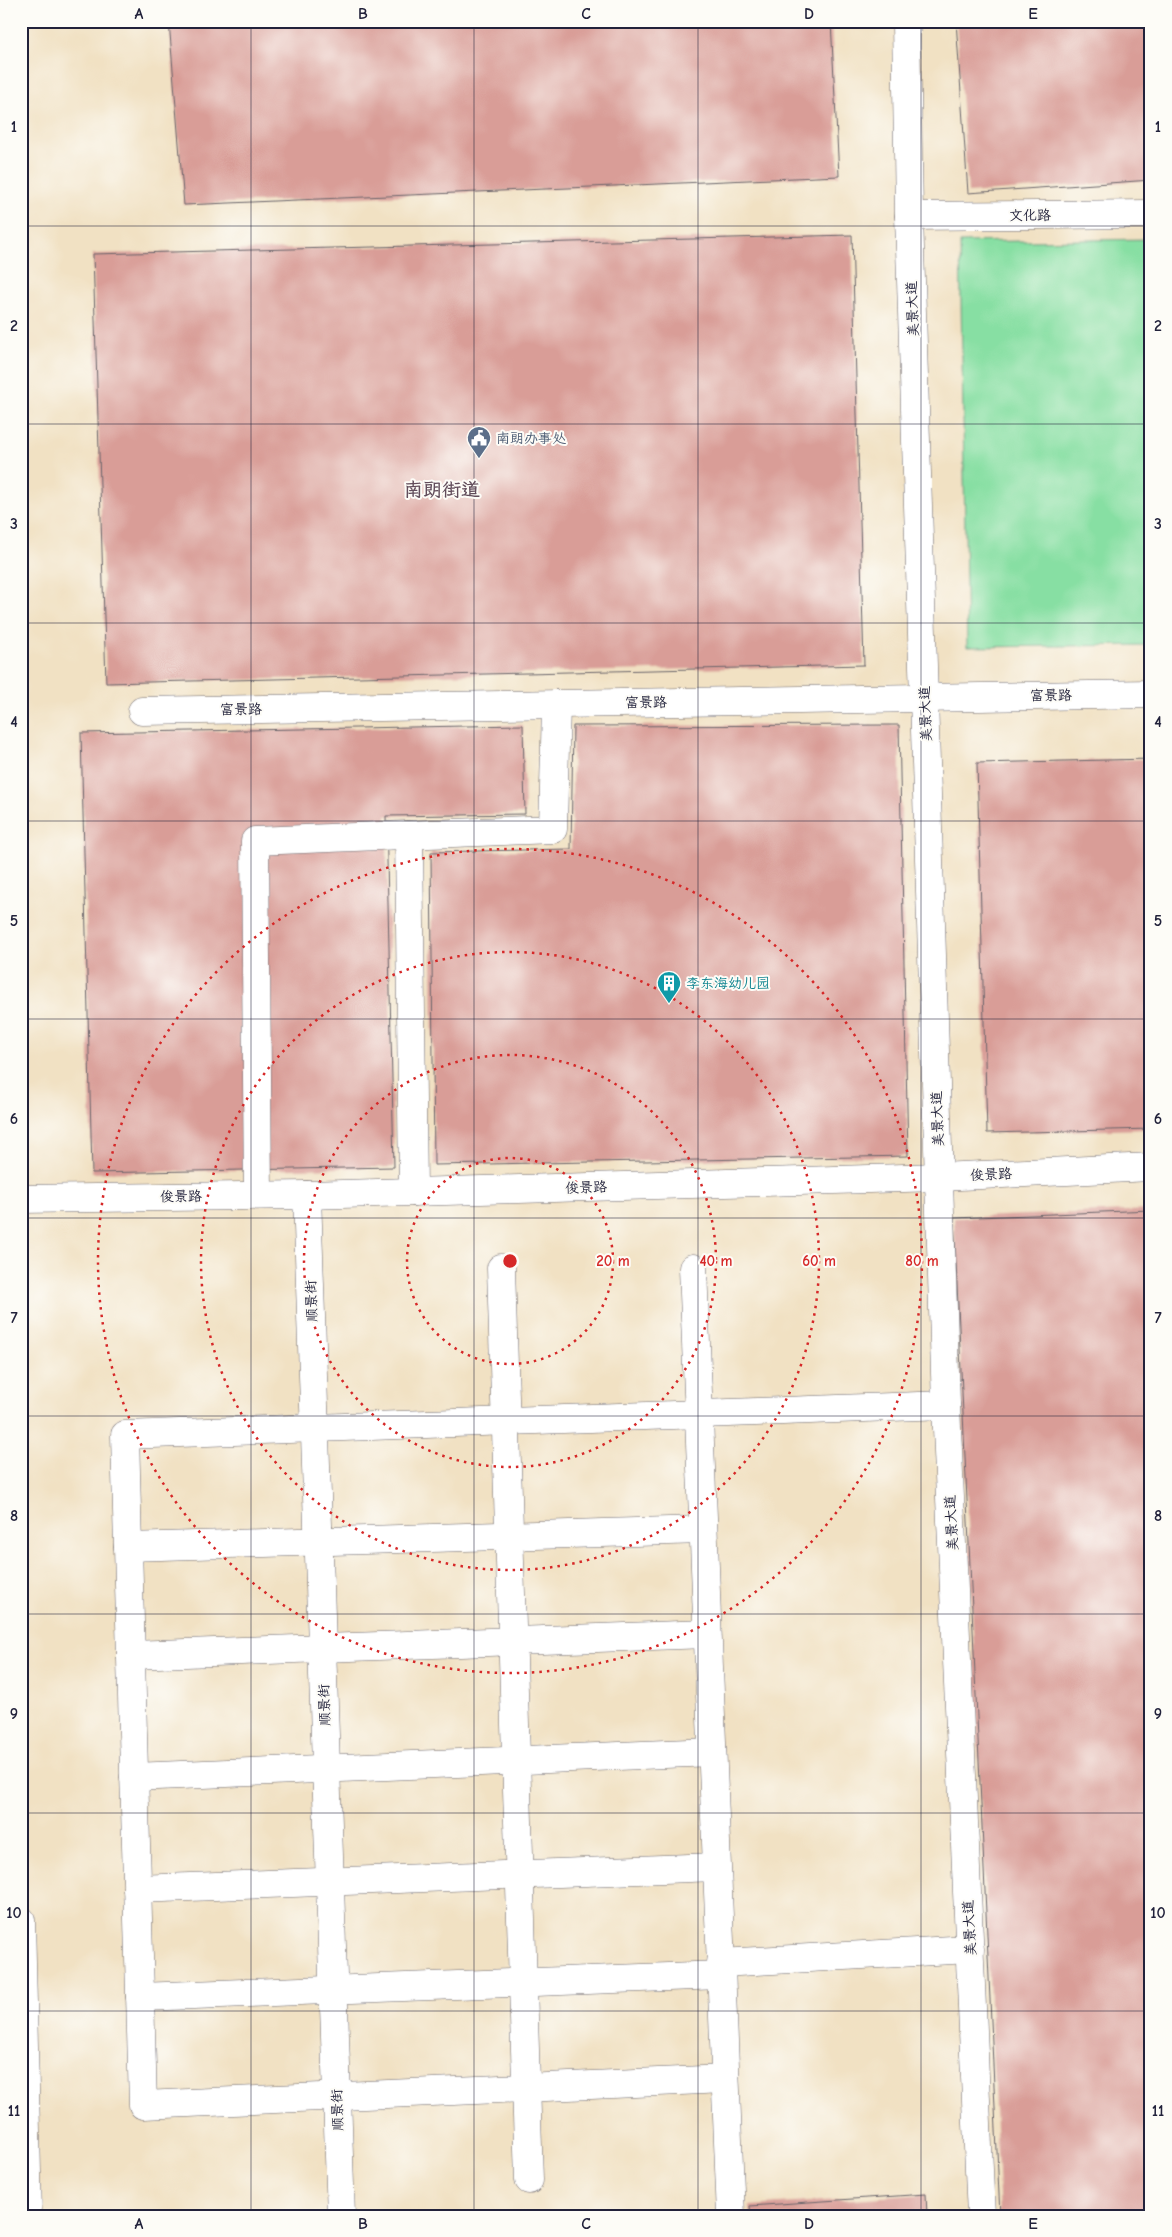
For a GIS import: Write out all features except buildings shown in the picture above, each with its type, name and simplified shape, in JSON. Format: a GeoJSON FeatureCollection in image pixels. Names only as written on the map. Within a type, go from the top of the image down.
{"type":"FeatureCollection","features":[{"type":"Feature","properties":{"kind":"street","name":"美景大道"},"geometry":{"type":"LineString","coordinates":[[906,21],[909,216],[946,1404],[981,2216]]}},
{"type":"Feature","properties":{"kind":"street","name":"文化路"},"geometry":{"type":"LineString","coordinates":[[909,216],[1151,214]]}},
{"type":"Feature","properties":{"kind":"street","name":"富景路"},"geometry":{"type":"LineString","coordinates":[[142,711],[925,696],[1151,694]]}},
{"type":"Feature","properties":{"kind":"street"},"geometry":{"type":"LineString","coordinates":[[258,1194],[255,841],[553,829],[556,704]]}},
{"type":"Feature","properties":{"kind":"street"},"geometry":{"type":"LineString","coordinates":[[409,835],[413,1192]]}},
{"type":"Feature","properties":{"kind":"street","name":"俊景路"},"geometry":{"type":"LineString","coordinates":[[21,1199],[413,1192],[939,1176],[1151,1167]]}},
{"type":"Feature","properties":{"kind":"street","name":"顺景街"},"geometry":{"type":"LineString","coordinates":[[307,1195],[341,2216]]}},
{"type":"Feature","properties":{"kind":"street"},"geometry":{"type":"LineString","coordinates":[[501,1268],[529,2180]]}},
{"type":"Feature","properties":{"kind":"street"},"geometry":{"type":"LineString","coordinates":[[693,1268],[731,2216]]}},
{"type":"Feature","properties":{"kind":"street"},"geometry":{"type":"LineString","coordinates":[[725,2079],[142,2105],[125,1435],[946,1404]]}},
{"type":"Feature","properties":{"kind":"street"},"geometry":{"type":"LineString","coordinates":[[128,1547],[703,1530]]}},
{"type":"Feature","properties":{"kind":"street"},"geometry":{"type":"LineString","coordinates":[[131,1655],[707,1634]]}},
{"type":"Feature","properties":{"kind":"street"},"geometry":{"type":"LineString","coordinates":[[134,1777],[712,1752]]}},
{"type":"Feature","properties":{"kind":"street"},"geometry":{"type":"LineString","coordinates":[[137,1889],[716,1867]]}},
{"type":"Feature","properties":{"kind":"street"},"geometry":{"type":"LineString","coordinates":[[21,1920],[28,2216]]}},
{"type":"Feature","properties":{"kind":"street"},"geometry":{"type":"LineString","coordinates":[[140,1997],[523,1983],[970,1949]]}},
{"type":"Feature","properties":{"kind":"green space"},"geometry":{"type":"Polygon","coordinates":[[[1151,239],[1151,645],[967,647],[960,242],[1151,239]]]}},
{"type":"Feature","properties":{"kind":"place","name":"南朗办事处"},"geometry":{"type":"Point","coordinates":[479,459]}},
{"type":"Feature","properties":{"kind":"place","name":"李东海幼儿园"},"geometry":{"type":"Point","coordinates":[669,1004]}},
{"type":"Feature","properties":{"kind":"district","name":"南朗街道"},"geometry":{"type":"Point","coordinates":[442,489]}}]}
